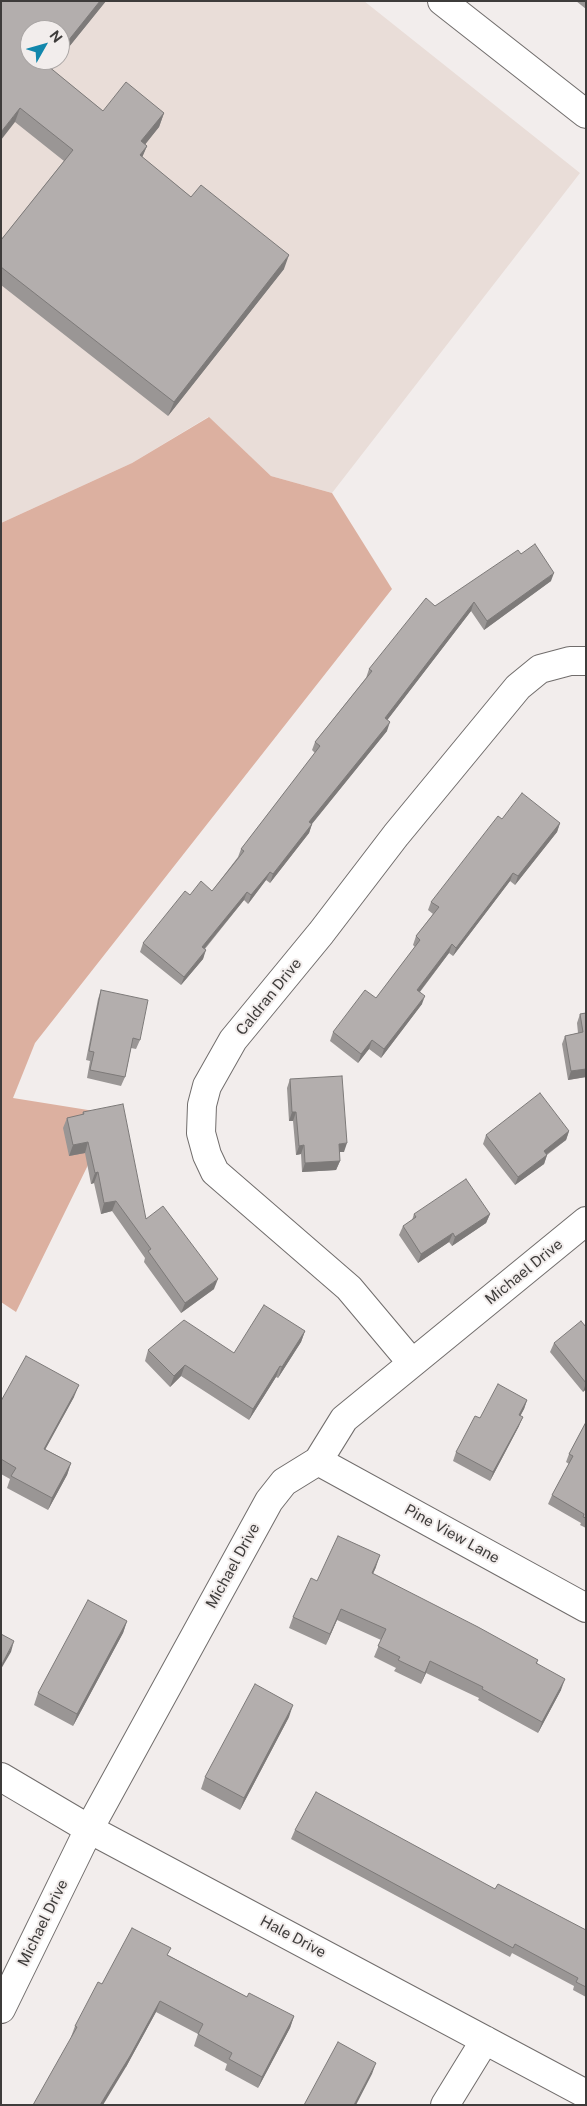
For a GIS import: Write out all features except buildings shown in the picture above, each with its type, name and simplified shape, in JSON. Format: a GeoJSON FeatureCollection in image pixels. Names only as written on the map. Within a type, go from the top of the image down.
{"type":"FeatureCollection","features":[{"type":"Feature","properties":{"kind":"street"},"geometry":{"type":"LineString","coordinates":[[442,1],[586,114]]}},
{"type":"Feature","properties":{"kind":"street","name":"Caldran Drive"},"geometry":{"type":"LineString","coordinates":[[412,1363],[349,1288],[215,1172],[207,1155],[201,1133],[202,1105],[207,1086],[233,1040],[321,933],[396,834],[518,687],[540,669],[570,661],[586,662]]}},
{"type":"Feature","properties":{"kind":"street","name":"Michael Drive"},"geometry":{"type":"LineString","coordinates":[[1,2009],[90,1829],[269,1501],[284,1482],[318,1461],[344,1418],[586,1221]]}},
{"type":"Feature","properties":{"kind":"street","name":"Pine View Lane"},"geometry":{"type":"LineString","coordinates":[[318,1461],[586,1608]]}},
{"type":"Feature","properties":{"kind":"street","name":"Hale Drive"},"geometry":{"type":"LineString","coordinates":[[1,1777],[90,1829],[586,2094]]}},
{"type":"Feature","properties":{"kind":"street"},"geometry":{"type":"LineString","coordinates":[[445,2105],[486,2040]]}},
{"type":"Feature","properties":{"kind":"shaded area"},"geometry":{"type":"Polygon","coordinates":[[[1,1],[364,1],[580,173],[332,493],[271,476],[208,417],[132,463],[1,523],[1,1]]]}},
{"type":"Feature","properties":{"kind":"shaded area"},"geometry":{"type":"Polygon","coordinates":[[[209,417],[271,476],[332,493],[392,589],[35,1043],[13,1098],[113,1114],[16,1312],[1,1302],[1,523],[132,463],[209,417]]]}}]}
